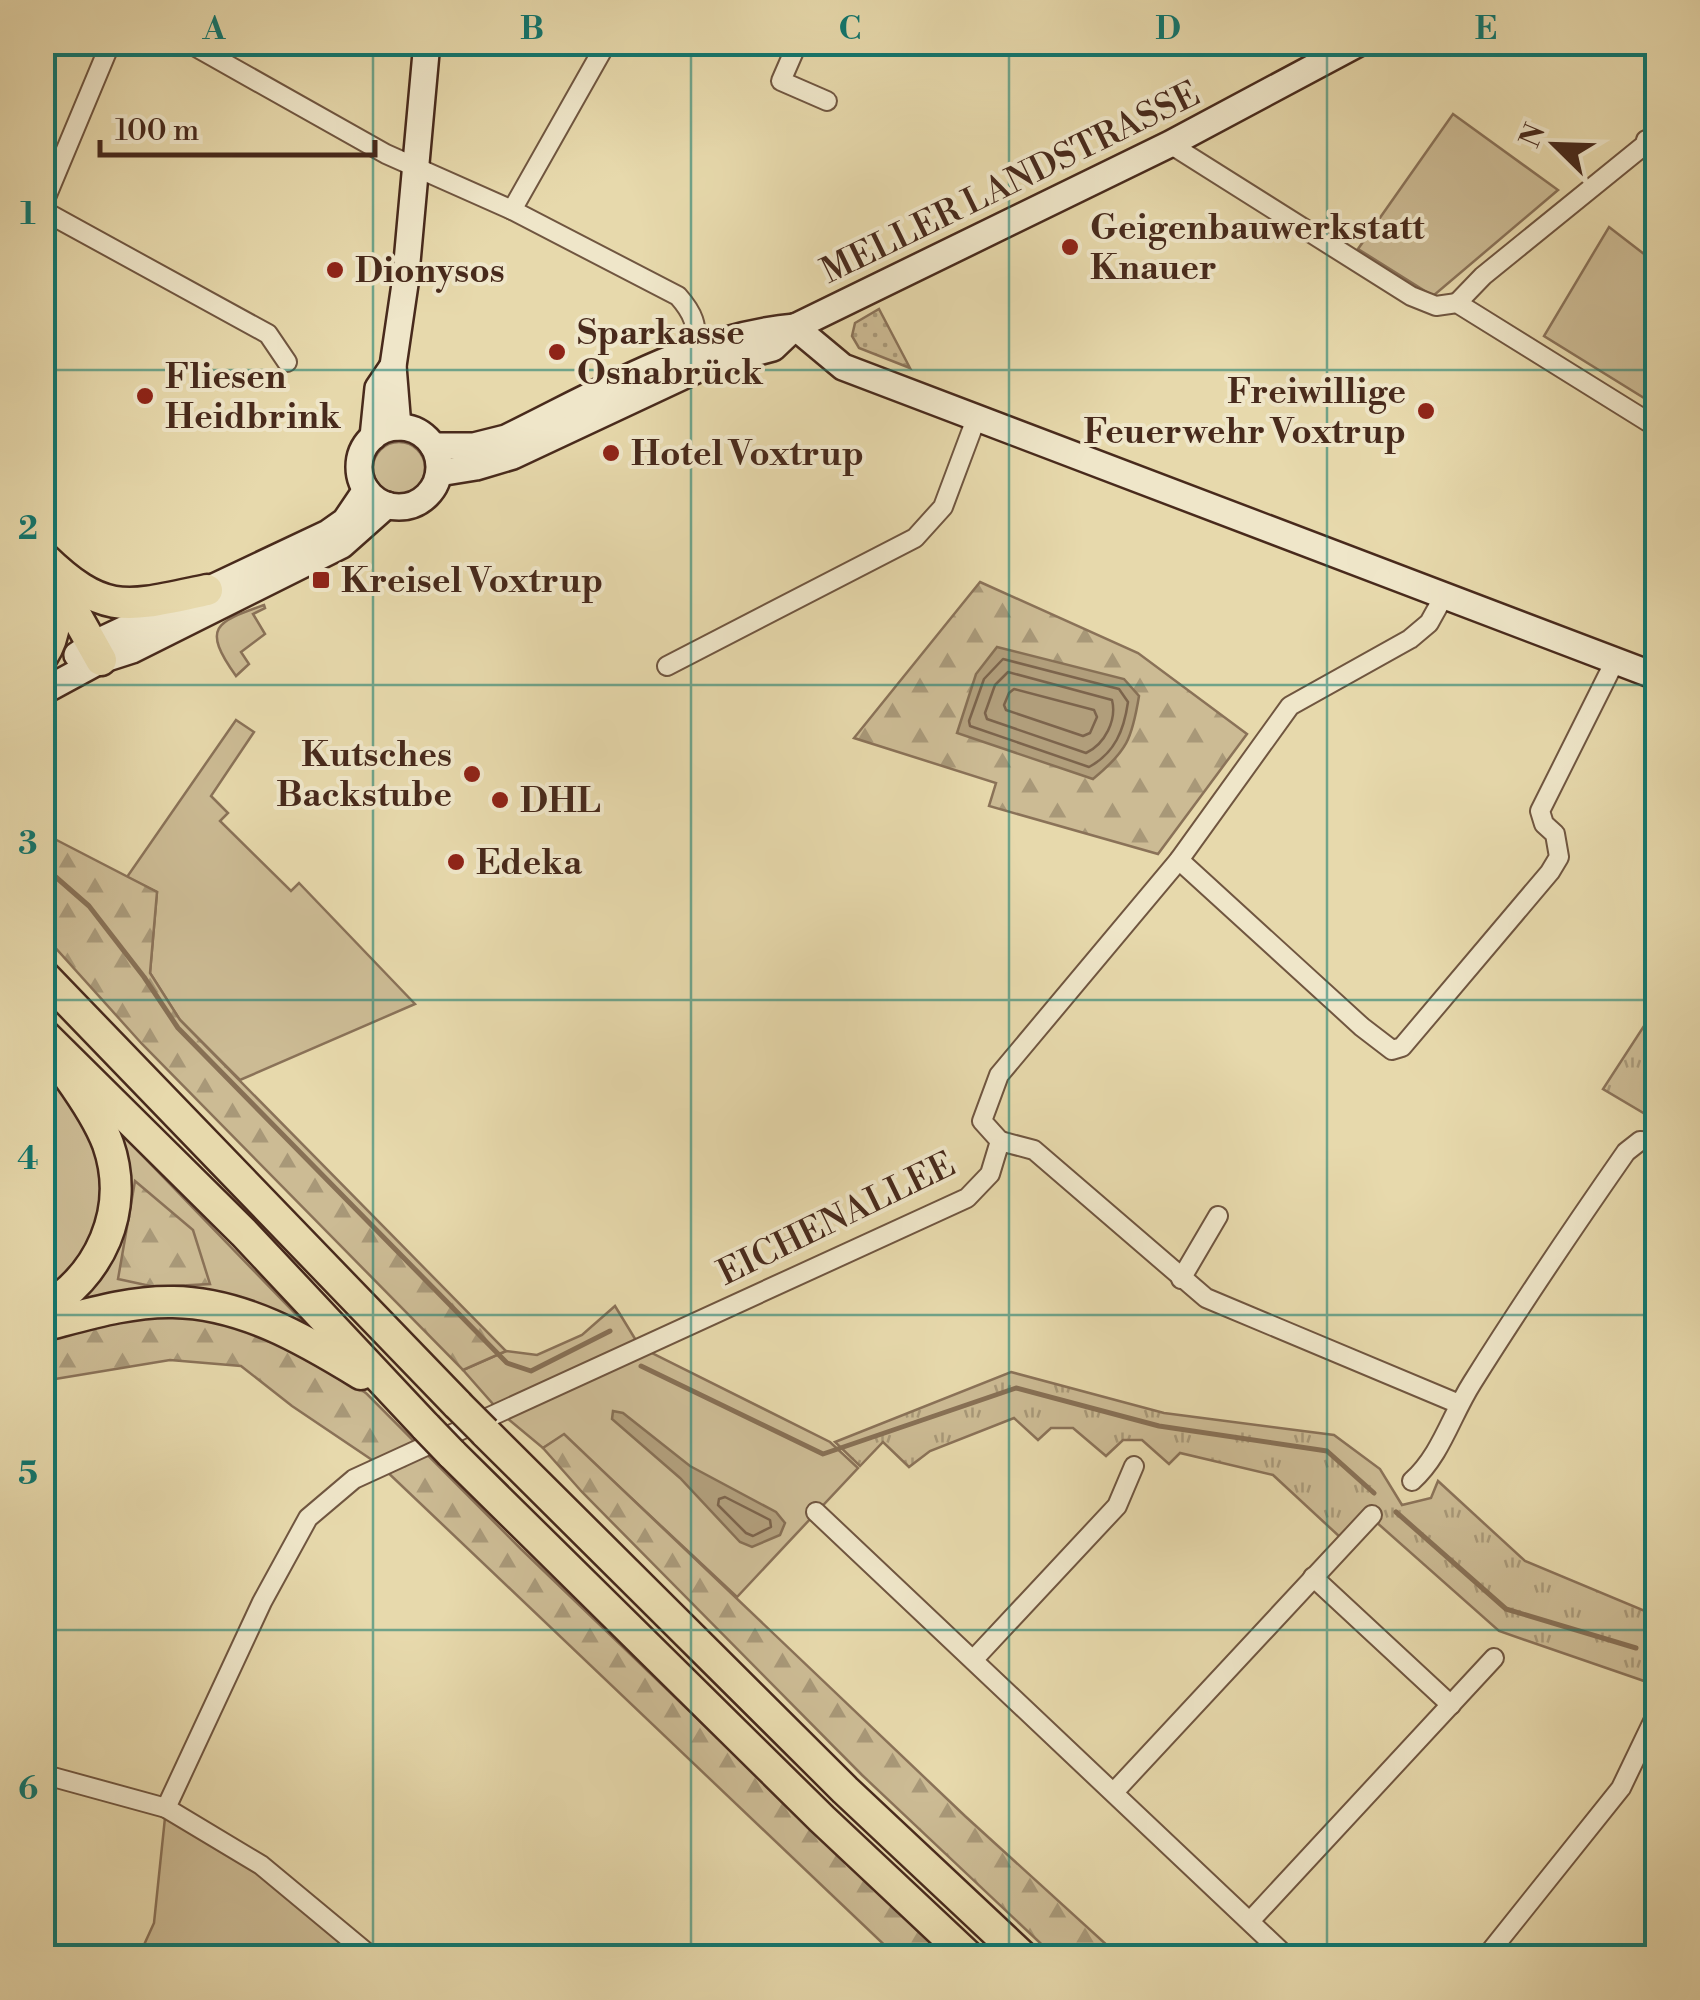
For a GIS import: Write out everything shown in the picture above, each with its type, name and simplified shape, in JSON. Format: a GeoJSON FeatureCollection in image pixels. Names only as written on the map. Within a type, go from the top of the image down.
{"type":"FeatureCollection","features":[{"type":"Feature","properties":{"kind":"highway"},"geometry":{"type":"LineString","coordinates":[[43,556],[74,586],[109,602],[156,601],[207,590]]}},
{"type":"Feature","properties":{"kind":"highway"},"geometry":{"type":"LineString","coordinates":[[43,556],[97,652]]}},
{"type":"Feature","properties":{"kind":"highway"},"geometry":{"type":"LineString","coordinates":[[42,658],[50,645],[56,616],[52,583],[43,556]]}},
{"type":"Feature","properties":{"kind":"highway"},"geometry":{"type":"LineString","coordinates":[[42,974],[458,1405],[845,1790],[1024,1958]]}},
{"type":"Feature","properties":{"kind":"highway"},"geometry":{"type":"LineString","coordinates":[[42,1035],[90,1107],[108,1143],[115,1173],[115,1208],[108,1234],[92,1266],[68,1296],[42,1310]]}},
{"type":"Feature","properties":{"kind":"highway"},"geometry":{"type":"LineString","coordinates":[[42,1035],[244,1233],[451,1453],[808,1805],[970,1958]]}},
{"type":"Feature","properties":{"kind":"highway"},"geometry":{"type":"LineString","coordinates":[[42,1326],[116,1308],[173,1302],[225,1308],[322,1350],[418,1418]]}},
{"type":"Feature","properties":{"kind":"street"},"geometry":{"type":"LineString","coordinates":[[111,42],[42,209],[268,334],[287,362]]}},
{"type":"Feature","properties":{"kind":"street"},"geometry":{"type":"LineString","coordinates":[[187,42],[386,154],[512,210],[678,296],[692,312],[697,331],[695,348]]}},
{"type":"Feature","properties":{"kind":"street"},"geometry":{"type":"LineString","coordinates":[[398,428],[392,366],[417,165],[427,42]]}},
{"type":"Feature","properties":{"kind":"street"},"geometry":{"type":"LineString","coordinates":[[512,210],[607,42]]}},
{"type":"Feature","properties":{"kind":"street"},"geometry":{"type":"LineString","coordinates":[[798,42],[780,81],[827,102]]}},
{"type":"Feature","properties":{"kind":"street","name":"MELLER LANDSTRASSE"},"geometry":{"type":"LineString","coordinates":[[439,473],[513,456],[705,366],[773,348],[796,327],[1170,144],[1361,42]]}},
{"type":"Feature","properties":{"kind":"street"},"geometry":{"type":"LineString","coordinates":[[1170,144],[1410,296],[1436,306],[1457,303],[1484,276],[1652,137],[1658,157]]}},
{"type":"Feature","properties":{"kind":"street"},"geometry":{"type":"LineString","coordinates":[[1457,303],[1658,428]]}},
{"type":"Feature","properties":{"kind":"street"},"geometry":{"type":"LineString","coordinates":[[796,327],[843,367],[1658,677]]}},
{"type":"Feature","properties":{"kind":"street","name":"MELLER LANDSTRASSE"},"geometry":{"type":"LineString","coordinates":[[433,446],[474,446],[506,438],[695,348],[766,330],[796,327]]}},
{"type":"Feature","properties":{"kind":"street"},"geometry":{"type":"LineString","coordinates":[[373,437],[398,428],[424,436],[433,446],[439,473],[436,484],[420,501],[410,506],[377,498],[361,480],[361,457],[373,437],[378,388],[392,366]]}},
{"type":"Feature","properties":{"kind":"street"},"geometry":{"type":"LineString","coordinates":[[667,666],[915,538],[942,507],[976,418]]}},
{"type":"Feature","properties":{"kind":"street"},"geometry":{"type":"LineString","coordinates":[[42,676],[97,652],[207,590],[328,533],[377,498]]}},
{"type":"Feature","properties":{"kind":"street"},"geometry":{"type":"LineString","coordinates":[[42,692],[97,652],[132,650],[311,562],[356,534],[377,498]]}},
{"type":"Feature","properties":{"kind":"street","name":"EICHENALLEE"},"geometry":{"type":"LineString","coordinates":[[166,1808],[262,1602],[308,1518],[354,1479],[967,1198],[990,1174],[1000,1141],[982,1121],[998,1075],[1178,860],[1290,706],[1410,639],[1429,623],[1444,596]]}},
{"type":"Feature","properties":{"kind":"street"},"geometry":{"type":"LineString","coordinates":[[1178,860],[1362,1027],[1392,1050],[1402,1047],[1558,858],[1556,834],[1544,824],[1540,811],[1615,661]]}},
{"type":"Feature","properties":{"kind":"street"},"geometry":{"type":"LineString","coordinates":[[1000,1141],[1034,1150],[1206,1298],[1459,1404]]}},
{"type":"Feature","properties":{"kind":"street"},"geometry":{"type":"LineString","coordinates":[[1412,1481],[1429,1466],[1459,1404],[1531,1289],[1626,1152],[1640,1142],[1658,1142]]}},
{"type":"Feature","properties":{"kind":"street"},"geometry":{"type":"LineString","coordinates":[[1181,1279],[1218,1216]]}},
{"type":"Feature","properties":{"kind":"street"},"geometry":{"type":"LineString","coordinates":[[974,1659],[1118,1506],[1134,1466]]}},
{"type":"Feature","properties":{"kind":"street"},"geometry":{"type":"LineString","coordinates":[[816,1512],[1288,1958]]}},
{"type":"Feature","properties":{"kind":"street"},"geometry":{"type":"LineString","coordinates":[[1114,1792],[1372,1515]]}},
{"type":"Feature","properties":{"kind":"street"},"geometry":{"type":"LineString","coordinates":[[1314,1577],[1451,1705]]}},
{"type":"Feature","properties":{"kind":"street"},"geometry":{"type":"LineString","coordinates":[[1250,1920],[1494,1658]]}},
{"type":"Feature","properties":{"kind":"street"},"geometry":{"type":"LineString","coordinates":[[1485,1958],[1621,1788],[1658,1711]]}},
{"type":"Feature","properties":{"kind":"street"},"geometry":{"type":"LineString","coordinates":[[42,1774],[166,1808],[261,1865],[372,1958]]}},
{"type":"Feature","properties":{"kind":"green space"},"geometry":{"type":"Polygon","coordinates":[[[1453,114],[1558,190],[1433,296],[1358,249],[1453,114]]]}},
{"type":"Feature","properties":{"kind":"green space"},"geometry":{"type":"Polygon","coordinates":[[[1609,227],[1657,264],[1657,406],[1544,336],[1609,227]]]}},
{"type":"Feature","properties":{"kind":"green space"},"geometry":{"type":"Polygon","coordinates":[[[879,309],[910,368],[859,348],[852,336],[855,323],[879,309]]]}},
{"type":"Feature","properties":{"kind":"green space"},"geometry":{"type":"Polygon","coordinates":[[[399,442],[417,450],[425,468],[417,486],[399,494],[381,486],[373,468],[381,450],[399,442]]]}},
{"type":"Feature","properties":{"kind":"green space"},"geometry":{"type":"Polygon","coordinates":[[[980,582],[1138,653],[1247,734],[1158,854],[989,806],[996,783],[854,738],[980,582]]]}},
{"type":"Feature","properties":{"kind":"green space"},"geometry":{"type":"Polygon","coordinates":[[[264,605],[253,614],[265,634],[241,652],[249,664],[236,676],[219,647],[219,629],[234,616],[264,605]]]}},
{"type":"Feature","properties":{"kind":"green space"},"geometry":{"type":"Polygon","coordinates":[[[236,720],[254,732],[211,796],[228,813],[220,821],[291,891],[299,883],[415,1004],[240,1080],[180,1020],[150,973],[157,892],[127,877],[236,720]]]}},
{"type":"Feature","properties":{"kind":"green space"},"geometry":{"type":"Polygon","coordinates":[[[43,833],[157,892],[150,973],[180,1020],[506,1351],[463,1370],[142,1044],[43,934],[43,833]]]}},
{"type":"Feature","properties":{"kind":"green space"},"geometry":{"type":"Polygon","coordinates":[[[1657,1006],[1658,1121],[1603,1089],[1657,1006]]]}},
{"type":"Feature","properties":{"kind":"green space"},"geometry":{"type":"Polygon","coordinates":[[[42,1066],[83,1106],[109,1185],[91,1257],[42,1300],[42,1066]]]}},
{"type":"Feature","properties":{"kind":"green space"},"geometry":{"type":"Polygon","coordinates":[[[109,1121],[312,1331],[56,1313],[102,1268],[109,1121]]]}},
{"type":"Feature","properties":{"kind":"green space"},"geometry":{"type":"Polygon","coordinates":[[[135,1181],[193,1230],[210,1284],[155,1287],[118,1279],[135,1181]]]}},
{"type":"Feature","properties":{"kind":"green space"},"geometry":{"type":"Polygon","coordinates":[[[615,1306],[640,1347],[830,1442],[858,1468],[737,1597],[564,1435],[543,1448],[501,1413],[463,1370],[506,1351],[537,1355],[582,1335],[615,1306]]]}},
{"type":"Feature","properties":{"kind":"green space"},"geometry":{"type":"Polygon","coordinates":[[[222,1313],[318,1355],[367,1394],[521,1549],[945,1957],[897,1957],[381,1466],[241,1366],[170,1360],[43,1381],[43,1336],[95,1321],[222,1313]]]}},
{"type":"Feature","properties":{"kind":"green space"},"geometry":{"type":"Polygon","coordinates":[[[1011,1372],[1164,1413],[1334,1435],[1380,1469],[1402,1505],[1431,1498],[1438,1481],[1525,1561],[1657,1616],[1647,1682],[1499,1631],[1366,1513],[1341,1538],[1273,1475],[1180,1453],[1169,1464],[1142,1440],[1123,1440],[1106,1456],[1073,1428],[1051,1428],[1038,1440],[1014,1418],[930,1451],[909,1467],[883,1442],[860,1466],[835,1442],[1011,1372]]]}},
{"type":"Feature","properties":{"kind":"green space"},"geometry":{"type":"Polygon","coordinates":[[[564,1434],[965,1816],[1120,1957],[1055,1957],[862,1775],[582,1492],[543,1448],[564,1434]]]}},
{"type":"Feature","properties":{"kind":"green space"},"geometry":{"type":"Polygon","coordinates":[[[166,1808],[261,1865],[371,1958],[138,1958],[154,1923],[166,1808]]]}},
{"type":"Feature","properties":{"kind":"water"},"geometry":{"type":"Polygon","coordinates":[[[997,647],[1124,679],[1139,696],[1126,743],[1093,779],[957,733],[976,674],[997,647]]]}},
{"type":"Feature","properties":{"kind":"water"},"geometry":{"type":"Polygon","coordinates":[[[613,1411],[623,1413],[690,1466],[776,1512],[785,1523],[780,1535],[752,1547],[740,1542],[680,1478],[612,1419],[613,1411]]]}},
{"type":"Feature","properties":{"kind":"waterway"},"geometry":{"type":"LineString","coordinates":[[42,865],[89,906],[178,1028],[507,1363],[531,1371],[610,1331]]}},
{"type":"Feature","properties":{"kind":"waterway"},"geometry":{"type":"LineString","coordinates":[[641,1366],[823,1454],[1016,1388],[1159,1426],[1327,1451],[1374,1493]]}},
{"type":"Feature","properties":{"kind":"waterway"},"geometry":{"type":"LineString","coordinates":[[1396,1512],[1506,1609],[1636,1648]]}},
{"type":"Feature","properties":{"kind":"place","name":"Geigenbauwerkstatt Knauer"},"geometry":{"type":"Point","coordinates":[1070,247]}},
{"type":"Feature","properties":{"kind":"place","name":"Dionysos"},"geometry":{"type":"Point","coordinates":[335,270]}},
{"type":"Feature","properties":{"kind":"place","name":"Sparkasse Osnabrück"},"geometry":{"type":"Point","coordinates":[557,352]}},
{"type":"Feature","properties":{"kind":"place","name":"Fliesen Heidbrink"},"geometry":{"type":"Point","coordinates":[145,396]}},
{"type":"Feature","properties":{"kind":"place","name":"Freiwillige Feuerwehr Voxtrup"},"geometry":{"type":"Point","coordinates":[1426,411]}},
{"type":"Feature","properties":{"kind":"place","name":"Hotel Voxtrup"},"geometry":{"type":"Point","coordinates":[611,453]}},
{"type":"Feature","properties":{"kind":"place","name":"Kreisel Voxtrup"},"geometry":{"type":"Point","coordinates":[321,580]}},
{"type":"Feature","properties":{"kind":"place","name":"Kutsches Backstube"},"geometry":{"type":"Point","coordinates":[472,774]}},
{"type":"Feature","properties":{"kind":"place","name":"DHL"},"geometry":{"type":"Point","coordinates":[500,800]}},
{"type":"Feature","properties":{"kind":"place","name":"Edeka"},"geometry":{"type":"Point","coordinates":[456,862]}}]}
